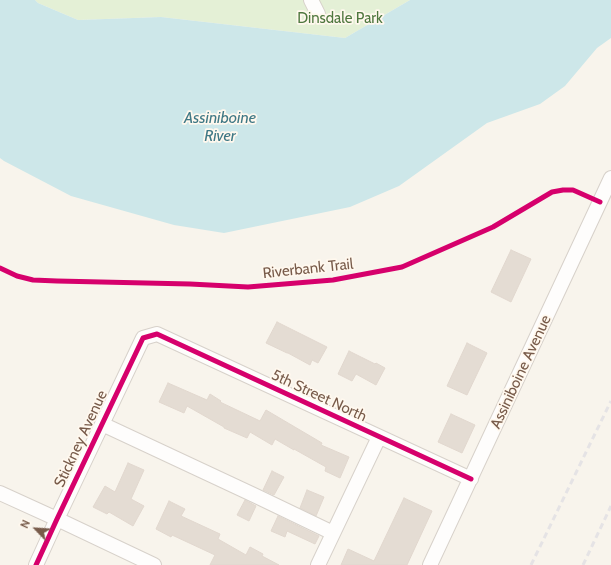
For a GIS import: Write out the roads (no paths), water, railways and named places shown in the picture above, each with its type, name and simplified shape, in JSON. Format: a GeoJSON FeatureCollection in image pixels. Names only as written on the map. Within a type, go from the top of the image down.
{"type":"FeatureCollection","features":[{"type":"Feature","properties":{"kind":"street"},"geometry":{"type":"LineString","coordinates":[[312,0],[318,14]]}},
{"type":"Feature","properties":{"kind":"street","name":"Assiniboine Avenue"},"geometry":{"type":"LineString","coordinates":[[430,565],[611,178]]}},
{"type":"Feature","properties":{"kind":"street","name":"5th Street North"},"geometry":{"type":"LineString","coordinates":[[157,334],[471,479]]}},
{"type":"Feature","properties":{"kind":"street","name":"Stickney Avenue"},"geometry":{"type":"LineString","coordinates":[[36,565],[143,338],[157,334]]}},
{"type":"Feature","properties":{"kind":"street"},"geometry":{"type":"LineString","coordinates":[[102,424],[333,533]]}},
{"type":"Feature","properties":{"kind":"street"},"geometry":{"type":"LineString","coordinates":[[318,565],[379,437]]}},
{"type":"Feature","properties":{"kind":"street"},"geometry":{"type":"LineString","coordinates":[[0,493],[57,518],[154,565]]}},
{"type":"Feature","properties":{"kind":"water","name":"Assiniboine River"},"geometry":{"type":"Polygon","coordinates":[[[0,0],[35,0],[38,3],[78,20],[161,17],[345,38],[410,0],[611,0],[611,38],[597,48],[565,86],[540,104],[487,123],[399,186],[350,207],[224,233],[174,225],[71,196],[0,158],[0,0]]]}},
{"type":"Feature","properties":{"kind":"railway"},"geometry":{"type":"LineString","coordinates":[[531,565],[611,401]]}},
{"type":"Feature","properties":{"kind":"railway"},"geometry":{"type":"LineString","coordinates":[[583,565],[611,506]]}},
{"type":"Feature","properties":{"kind":"park label","name":"Dinsdale Park"},"geometry":{"type":"Point","coordinates":[340,19]}}]}
